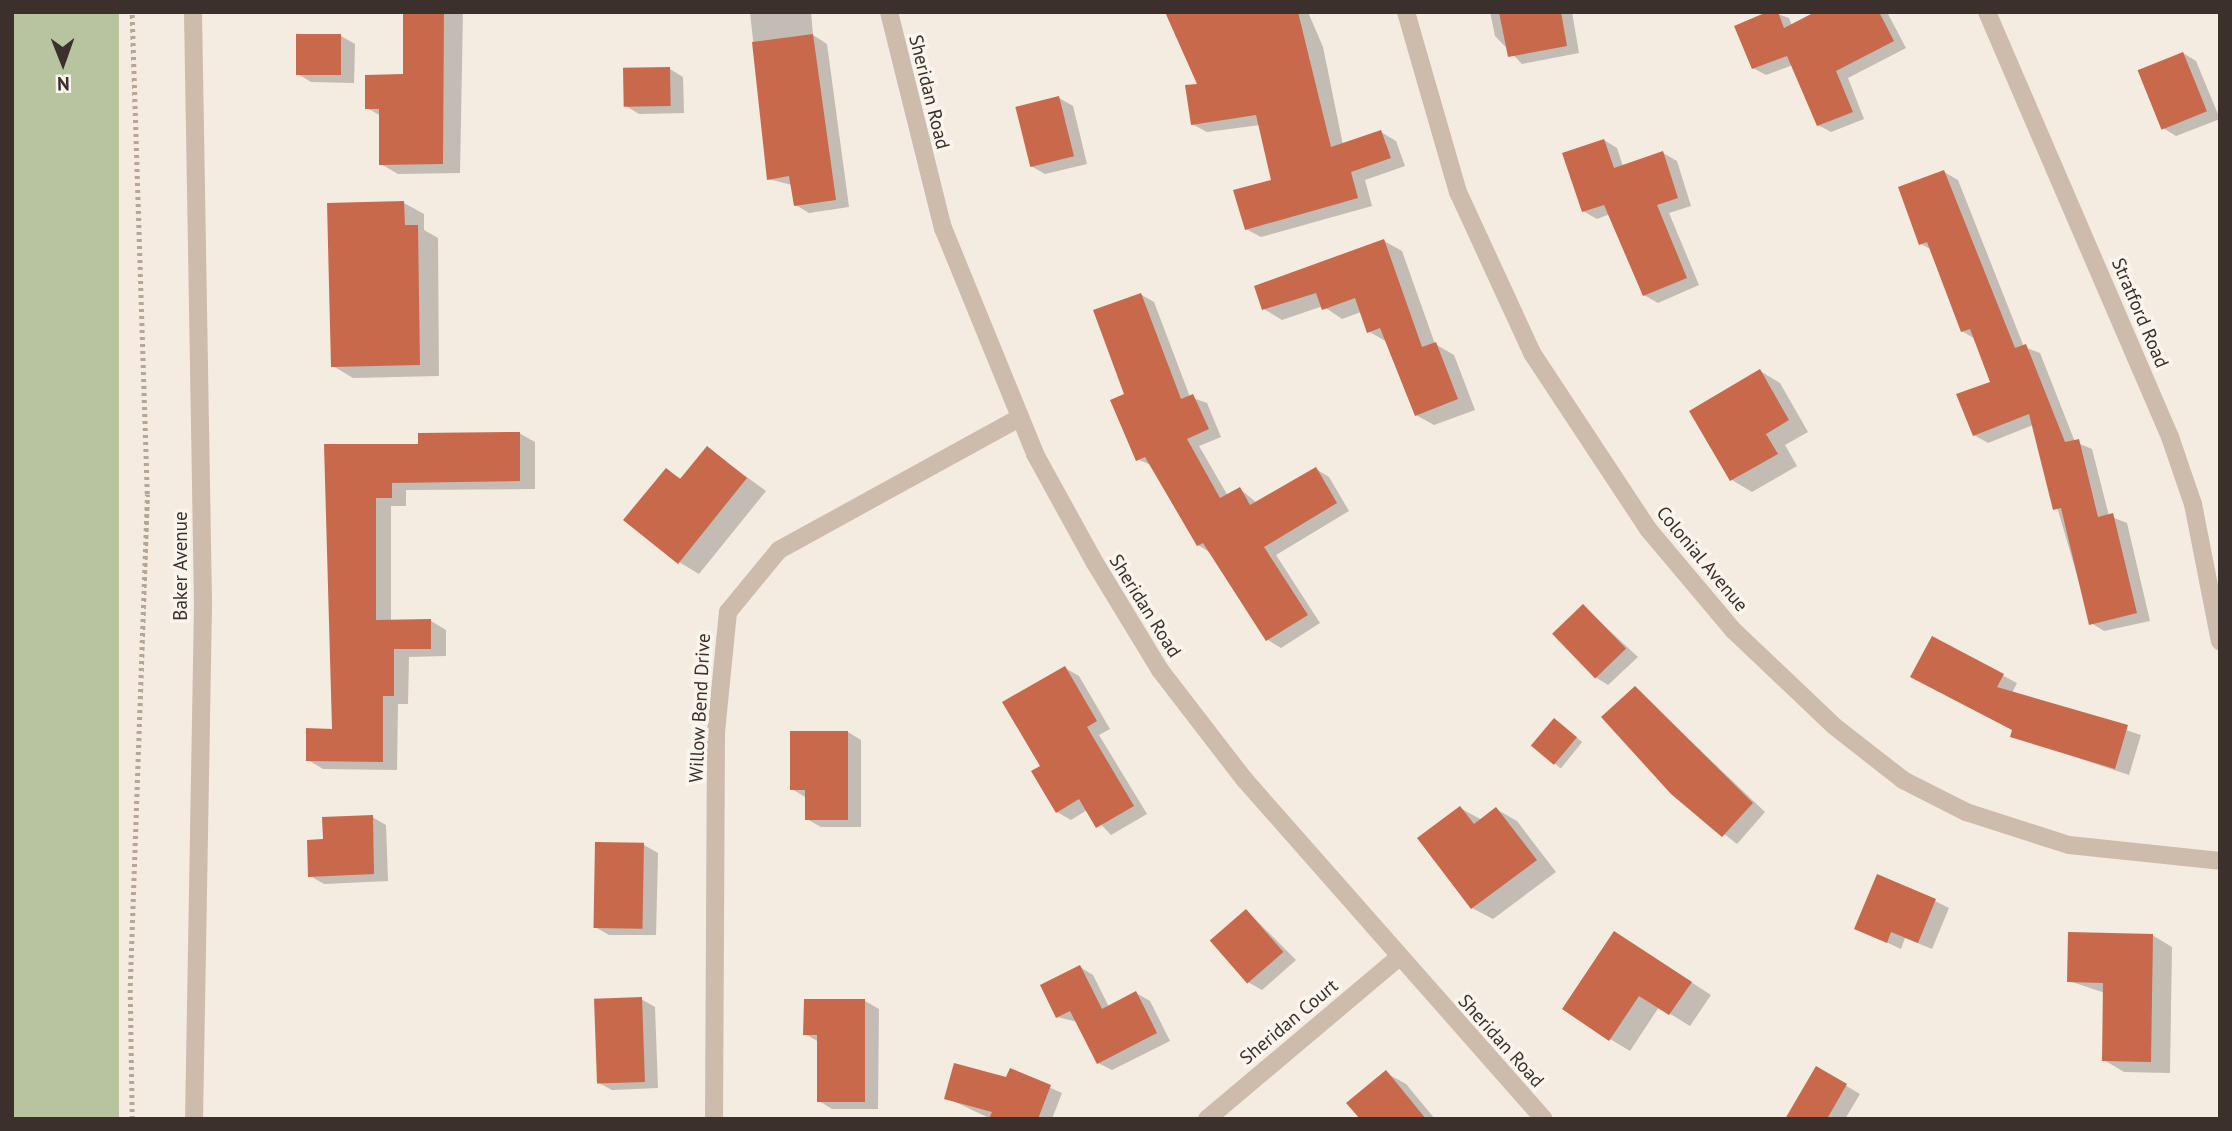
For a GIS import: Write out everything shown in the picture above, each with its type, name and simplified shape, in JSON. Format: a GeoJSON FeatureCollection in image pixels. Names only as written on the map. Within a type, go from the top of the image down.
{"type":"FeatureCollection","features":[{"type":"Feature","properties":{"kind":"street","name":"Baker Avenue"},"geometry":{"type":"LineString","coordinates":[[193,12],[203,605],[194,1119]]}},
{"type":"Feature","properties":{"kind":"street","name":"Sheridan Road"},"geometry":{"type":"LineString","coordinates":[[889,12],[943,228],[1019,418],[1160,670],[1398,958],[1544,1119]]}},
{"type":"Feature","properties":{"kind":"street","name":"Colonial Avenue"},"geometry":{"type":"LineString","coordinates":[[1406,12],[1458,192],[1526,341],[1640,518],[1733,630],[1834,726],[1903,780],[1966,812],[2070,845],[2220,861]]}},
{"type":"Feature","properties":{"kind":"street","name":"Stratford Road"},"geometry":{"type":"LineString","coordinates":[[1987,12],[2170,437],[2193,504],[2220,641]]}},
{"type":"Feature","properties":{"kind":"street","name":"Willow Bend Drive"},"geometry":{"type":"LineString","coordinates":[[714,1119],[716,732],[728,612],[779,550],[1019,418]]}},
{"type":"Feature","properties":{"kind":"street","name":"Sheridan Court"},"geometry":{"type":"LineString","coordinates":[[1207,1119],[1398,958]]}},
{"type":"Feature","properties":{"kind":"path"},"geometry":{"type":"LineString","coordinates":[[132,12],[147,494],[130,986],[132,1119]]}},
{"type":"Feature","properties":{"kind":"green space"},"geometry":{"type":"Polygon","coordinates":[[[12,12],[119,12],[119,1119],[12,1119],[12,12]]]}},
{"type":"Feature","properties":{"kind":"building"},"geometry":{"type":"Polygon","coordinates":[[[1165,12],[1298,12],[1331,147],[1381,130],[1391,158],[1351,172],[1358,198],[1245,230],[1233,190],[1271,180],[1256,115],[1191,125],[1185,85],[1197,84],[1165,12]]]}},
{"type":"Feature","properties":{"kind":"building"},"geometry":{"type":"Polygon","coordinates":[[[1499,12],[1561,12],[1567,46],[1508,57],[1499,12]]]}},
{"type":"Feature","properties":{"kind":"building"},"geometry":{"type":"Polygon","coordinates":[[[1767,12],[1778,12],[1784,28],[1815,12],[1879,12],[1894,41],[1836,71],[1853,112],[1817,126],[1787,56],[1752,69],[1734,26],[1767,12]]]}},
{"type":"Feature","properties":{"kind":"building"},"geometry":{"type":"Polygon","coordinates":[[[444,13],[443,164],[379,165],[379,109],[365,109],[365,75],[403,74],[403,14],[444,13]]]}},
{"type":"Feature","properties":{"kind":"building"},"geometry":{"type":"Polygon","coordinates":[[[296,34],[341,34],[341,75],[296,75],[296,34]]]}},
{"type":"Feature","properties":{"kind":"building"},"geometry":{"type":"Polygon","coordinates":[[[813,34],[836,200],[794,206],[789,176],[767,180],[752,42],[813,34]]]}},
{"type":"Feature","properties":{"kind":"building"},"geometry":{"type":"Polygon","coordinates":[[[2183,52],[2207,111],[2162,130],[2138,70],[2183,52]]]}},
{"type":"Feature","properties":{"kind":"building"},"geometry":{"type":"Polygon","coordinates":[[[670,67],[671,106],[624,107],[623,68],[670,67]]]}},
{"type":"Feature","properties":{"kind":"building"},"geometry":{"type":"Polygon","coordinates":[[[1059,96],[1074,156],[1030,167],[1015,107],[1059,96]]]}},
{"type":"Feature","properties":{"kind":"building"},"geometry":{"type":"Polygon","coordinates":[[[1604,139],[1614,168],[1663,151],[1678,198],[1657,205],[1687,278],[1643,296],[1604,205],[1582,212],[1562,153],[1604,139]]]}},
{"type":"Feature","properties":{"kind":"building"},"geometry":{"type":"Polygon","coordinates":[[[1944,170],[2015,348],[2026,344],[2065,442],[2079,439],[2098,517],[2113,513],[2137,613],[2089,625],[2061,508],[2053,510],[2029,414],[1973,436],[1956,394],[1990,382],[1970,329],[1961,332],[1927,242],[1919,245],[1898,187],[1944,170]]]}},
{"type":"Feature","properties":{"kind":"building"},"geometry":{"type":"Polygon","coordinates":[[[404,201],[405,225],[418,225],[420,365],[331,367],[327,203],[404,201]]]}},
{"type":"Feature","properties":{"kind":"building"},"geometry":{"type":"Polygon","coordinates":[[[1384,239],[1422,347],[1436,342],[1458,399],[1415,416],[1380,328],[1367,333],[1355,298],[1322,310],[1316,293],[1262,310],[1254,286],[1384,239]]]}},
{"type":"Feature","properties":{"kind":"building"},"geometry":{"type":"Polygon","coordinates":[[[1141,293],[1181,399],[1193,394],[1209,429],[1187,439],[1220,498],[1240,487],[1250,505],[1316,467],[1337,503],[1264,547],[1308,615],[1266,641],[1203,543],[1197,546],[1145,457],[1136,461],[1110,400],[1124,394],[1093,310],[1141,293]]]}},
{"type":"Feature","properties":{"kind":"building"},"geometry":{"type":"Polygon","coordinates":[[[1760,369],[1789,420],[1766,434],[1778,454],[1730,481],[1689,411],[1760,369]]]}},
{"type":"Feature","properties":{"kind":"building"},"geometry":{"type":"Polygon","coordinates":[[[520,432],[520,481],[392,483],[392,498],[376,498],[376,620],[431,619],[431,649],[394,649],[394,696],[383,696],[383,762],[306,761],[306,728],[332,729],[324,444],[418,444],[418,433],[520,432]]]}},
{"type":"Feature","properties":{"kind":"building"},"geometry":{"type":"Polygon","coordinates":[[[707,446],[747,478],[678,564],[623,520],[666,468],[680,479],[707,446]]]}},
{"type":"Feature","properties":{"kind":"building"},"geometry":{"type":"Polygon","coordinates":[[[1583,604],[1626,649],[1595,678],[1552,634],[1583,604]]]}},
{"type":"Feature","properties":{"kind":"building"},"geometry":{"type":"Polygon","coordinates":[[[1932,636],[2004,674],[1997,687],[2128,725],[2115,769],[2010,737],[2012,730],[1910,677],[1932,636]]]}},
{"type":"Feature","properties":{"kind":"building"},"geometry":{"type":"Polygon","coordinates":[[[1065,666],[1097,721],[1087,727],[1134,806],[1096,828],[1079,799],[1056,813],[1031,771],[1040,766],[1002,702],[1065,666]]]}},
{"type":"Feature","properties":{"kind":"building"},"geometry":{"type":"Polygon","coordinates":[[[1635,686],[1753,803],[1722,837],[1671,794],[1601,717],[1635,686]]]}},
{"type":"Feature","properties":{"kind":"building"},"geometry":{"type":"Polygon","coordinates":[[[1554,718],[1577,737],[1554,765],[1531,746],[1554,718]]]}},
{"type":"Feature","properties":{"kind":"building"},"geometry":{"type":"Polygon","coordinates":[[[790,731],[848,731],[848,820],[805,820],[805,790],[790,790],[790,731]]]}},
{"type":"Feature","properties":{"kind":"building"},"geometry":{"type":"Polygon","coordinates":[[[1460,806],[1474,824],[1496,807],[1537,860],[1471,909],[1417,838],[1460,806]]]}},
{"type":"Feature","properties":{"kind":"building"},"geometry":{"type":"Polygon","coordinates":[[[373,815],[374,874],[308,877],[307,840],[323,839],[322,817],[373,815]]]}},
{"type":"Feature","properties":{"kind":"building"},"geometry":{"type":"Polygon","coordinates":[[[595,842],[644,843],[642,929],[593,928],[595,842]]]}},
{"type":"Feature","properties":{"kind":"building"},"geometry":{"type":"Polygon","coordinates":[[[1877,874],[1936,899],[1918,943],[1891,932],[1887,943],[1854,929],[1877,874]]]}},
{"type":"Feature","properties":{"kind":"building"},"geometry":{"type":"Polygon","coordinates":[[[1246,909],[1283,952],[1247,984],[1210,940],[1246,909]]]}},
{"type":"Feature","properties":{"kind":"building"},"geometry":{"type":"Polygon","coordinates":[[[1614,931],[1692,982],[1669,1015],[1639,996],[1609,1041],[1562,1009],[1614,931]]]}},
{"type":"Feature","properties":{"kind":"building"},"geometry":{"type":"Polygon","coordinates":[[[2068,932],[2153,934],[2151,1062],[2102,1061],[2103,983],[2067,982],[2068,932]]]}},
{"type":"Feature","properties":{"kind":"building"},"geometry":{"type":"Polygon","coordinates":[[[1080,965],[1102,1009],[1136,991],[1157,1033],[1097,1064],[1070,1011],[1056,1018],[1040,985],[1080,965]]]}},
{"type":"Feature","properties":{"kind":"building"},"geometry":{"type":"Polygon","coordinates":[[[642,997],[645,1082],[597,1084],[594,999],[642,997]]]}},
{"type":"Feature","properties":{"kind":"building"},"geometry":{"type":"Polygon","coordinates":[[[804,999],[865,999],[865,1102],[817,1102],[817,1035],[803,1035],[804,999]]]}},
{"type":"Feature","properties":{"kind":"building"},"geometry":{"type":"Polygon","coordinates":[[[954,1063],[1006,1077],[1010,1068],[1051,1085],[1038,1119],[989,1119],[992,1112],[944,1099],[954,1063]]]}},
{"type":"Feature","properties":{"kind":"building"},"geometry":{"type":"Polygon","coordinates":[[[1816,1066],[1847,1084],[1827,1119],[1785,1119],[1816,1066]]]}},
{"type":"Feature","properties":{"kind":"building"},"geometry":{"type":"Polygon","coordinates":[[[1386,1070],[1426,1119],[1360,1119],[1346,1103],[1386,1070]]]}}]}
